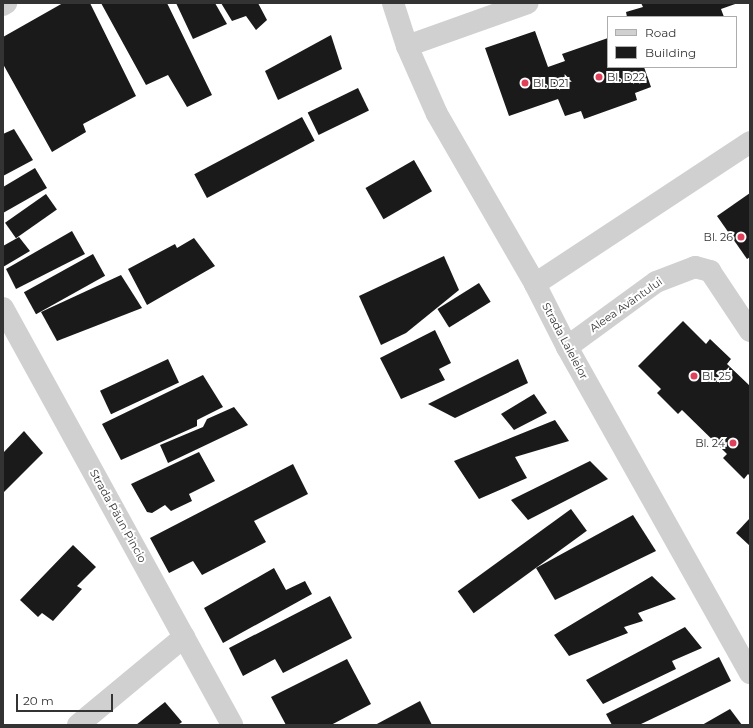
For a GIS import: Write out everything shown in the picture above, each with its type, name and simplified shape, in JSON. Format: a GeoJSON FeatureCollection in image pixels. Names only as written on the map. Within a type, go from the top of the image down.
{"type":"FeatureCollection","features":[{"type":"Feature","properties":{"kind":"street","name":"Strada Lalelelor"},"geometry":{"type":"LineString","coordinates":[[393,3],[407,46],[437,114],[535,284],[567,347],[750,673]]}},
{"type":"Feature","properties":{"kind":"street"},"geometry":{"type":"LineString","coordinates":[[407,46],[528,3]]}},
{"type":"Feature","properties":{"kind":"street"},"geometry":{"type":"LineString","coordinates":[[535,284],[750,142]]}},
{"type":"Feature","properties":{"kind":"street","name":"Aleea Avântului"},"geometry":{"type":"LineString","coordinates":[[567,347],[656,282],[695,266],[710,271],[750,331]]}},
{"type":"Feature","properties":{"kind":"street","name":"Strada Păun Pincio"},"geometry":{"type":"LineString","coordinates":[[3,308],[232,725]]}},
{"type":"Feature","properties":{"kind":"street"},"geometry":{"type":"LineString","coordinates":[[78,725],[184,637]]}},
{"type":"Feature","properties":{"kind":"building"},"geometry":{"type":"Polygon","coordinates":[[[63,3],[90,3],[136,96],[83,124],[86,132],[52,152],[3,64],[3,37],[63,3]]]}},
{"type":"Feature","properties":{"kind":"building"},"geometry":{"type":"Polygon","coordinates":[[[101,3],[167,3],[212,95],[187,107],[168,75],[146,85],[101,3]]]}},
{"type":"Feature","properties":{"kind":"building"},"geometry":{"type":"Polygon","coordinates":[[[176,3],[215,3],[227,24],[193,39],[176,3]]]}},
{"type":"Feature","properties":{"kind":"building"},"geometry":{"type":"Polygon","coordinates":[[[221,3],[258,3],[267,20],[256,30],[246,16],[232,21],[221,3]]]}},
{"type":"Feature","properties":{"kind":"building"},"geometry":{"type":"Polygon","coordinates":[[[641,3],[738,3],[721,9],[724,16],[627,16],[626,12],[643,7],[641,3]]]}},
{"type":"Feature","properties":{"kind":"building"},"geometry":{"type":"Polygon","coordinates":[[[535,31],[548,67],[565,61],[562,54],[607,38],[607,68],[644,68],[651,87],[635,93],[637,100],[584,119],[581,111],[565,116],[558,99],[509,116],[485,48],[535,31]]]}},
{"type":"Feature","properties":{"kind":"building"},"geometry":{"type":"Polygon","coordinates":[[[331,35],[342,69],[278,100],[265,71],[331,35]]]}},
{"type":"Feature","properties":{"kind":"building"},"geometry":{"type":"Polygon","coordinates":[[[358,88],[369,110],[319,135],[308,113],[358,88]]]}},
{"type":"Feature","properties":{"kind":"building"},"geometry":{"type":"Polygon","coordinates":[[[302,117],[315,141],[207,198],[194,174],[302,117]]]}},
{"type":"Feature","properties":{"kind":"building"},"geometry":{"type":"Polygon","coordinates":[[[14,129],[33,160],[3,176],[3,134],[14,129]]]}},
{"type":"Feature","properties":{"kind":"building"},"geometry":{"type":"Polygon","coordinates":[[[414,160],[432,191],[384,219],[366,188],[414,160]]]}},
{"type":"Feature","properties":{"kind":"building"},"geometry":{"type":"Polygon","coordinates":[[[35,168],[47,188],[3,213],[3,187],[35,168]]]}},
{"type":"Feature","properties":{"kind":"building","name":"Bl. 26"},"geometry":{"type":"Polygon","coordinates":[[[750,193],[750,257],[747,259],[717,216],[750,193]]]}},
{"type":"Feature","properties":{"kind":"building"},"geometry":{"type":"Polygon","coordinates":[[[46,194],[57,210],[16,238],[5,223],[46,194]]]}},
{"type":"Feature","properties":{"kind":"building"},"geometry":{"type":"Polygon","coordinates":[[[72,231],[85,254],[16,289],[6,269],[72,231]]]}},
{"type":"Feature","properties":{"kind":"building"},"geometry":{"type":"Polygon","coordinates":[[[19,237],[30,251],[3,267],[3,246],[19,237]]]}},
{"type":"Feature","properties":{"kind":"building"},"geometry":{"type":"Polygon","coordinates":[[[194,238],[215,266],[147,305],[128,269],[175,244],[177,248],[194,238]]]}},
{"type":"Feature","properties":{"kind":"building"},"geometry":{"type":"Polygon","coordinates":[[[93,254],[105,276],[36,314],[24,292],[93,254]]]}},
{"type":"Feature","properties":{"kind":"building"},"geometry":{"type":"Polygon","coordinates":[[[444,256],[459,290],[406,333],[381,345],[359,296],[444,256]]]}},
{"type":"Feature","properties":{"kind":"building"},"geometry":{"type":"Polygon","coordinates":[[[121,275],[142,308],[57,341],[41,312],[121,275]]]}},
{"type":"Feature","properties":{"kind":"building"},"geometry":{"type":"Polygon","coordinates":[[[479,283],[491,302],[449,328],[437,309],[479,283]]]}},
{"type":"Feature","properties":{"kind":"building","name":"Bl. 25"},"geometry":{"type":"Polygon","coordinates":[[[683,321],[706,344],[710,339],[731,359],[727,364],[750,386],[750,476],[748,474],[744,479],[723,458],[727,454],[682,410],[678,414],[657,393],[661,389],[638,366],[683,321]]]}},
{"type":"Feature","properties":{"kind":"building"},"geometry":{"type":"Polygon","coordinates":[[[435,330],[451,363],[439,369],[445,380],[401,399],[380,358],[435,330]]]}},
{"type":"Feature","properties":{"kind":"building"},"geometry":{"type":"Polygon","coordinates":[[[168,359],[179,383],[111,414],[100,391],[168,359]]]}},
{"type":"Feature","properties":{"kind":"building"},"geometry":{"type":"Polygon","coordinates":[[[518,359],[528,383],[455,418],[428,404],[518,359]]]}},
{"type":"Feature","properties":{"kind":"building"},"geometry":{"type":"Polygon","coordinates":[[[203,375],[223,407],[197,420],[197,426],[121,460],[102,424],[203,375]]]}},
{"type":"Feature","properties":{"kind":"building"},"geometry":{"type":"Polygon","coordinates":[[[534,394],[547,413],[514,430],[501,414],[534,394]]]}},
{"type":"Feature","properties":{"kind":"building"},"geometry":{"type":"Polygon","coordinates":[[[234,407],[248,425],[168,463],[160,445],[203,427],[207,419],[234,407]]]}},
{"type":"Feature","properties":{"kind":"building"},"geometry":{"type":"Polygon","coordinates":[[[555,420],[569,441],[515,457],[527,478],[479,499],[454,461],[555,420]]]}},
{"type":"Feature","properties":{"kind":"building"},"geometry":{"type":"Polygon","coordinates":[[[24,431],[43,453],[3,493],[3,453],[24,431]]]}},
{"type":"Feature","properties":{"kind":"building"},"geometry":{"type":"Polygon","coordinates":[[[199,452],[215,481],[189,494],[192,501],[171,511],[165,505],[152,513],[147,512],[131,484],[199,452]]]}},
{"type":"Feature","properties":{"kind":"building"},"geometry":{"type":"Polygon","coordinates":[[[590,461],[608,479],[528,520],[511,500],[590,461]]]}},
{"type":"Feature","properties":{"kind":"building"},"geometry":{"type":"Polygon","coordinates":[[[293,464],[308,494],[254,521],[266,542],[202,575],[193,561],[169,573],[150,538],[293,464]]]}},
{"type":"Feature","properties":{"kind":"building"},"geometry":{"type":"Polygon","coordinates":[[[571,509],[587,531],[474,613],[458,591],[571,509]]]}},
{"type":"Feature","properties":{"kind":"building"},"geometry":{"type":"Polygon","coordinates":[[[633,515],[656,551],[555,600],[536,568],[633,515]]]}},
{"type":"Feature","properties":{"kind":"building"},"geometry":{"type":"Polygon","coordinates":[[[750,518],[750,546],[736,533],[750,518]]]}},
{"type":"Feature","properties":{"kind":"building"},"geometry":{"type":"Polygon","coordinates":[[[73,545],[96,567],[77,586],[82,589],[53,621],[42,613],[38,617],[20,600],[73,545]]]}},
{"type":"Feature","properties":{"kind":"building"},"geometry":{"type":"Polygon","coordinates":[[[274,568],[286,590],[305,581],[312,594],[223,643],[204,608],[274,568]]]}},
{"type":"Feature","properties":{"kind":"building"},"geometry":{"type":"Polygon","coordinates":[[[652,576],[676,599],[638,613],[643,621],[624,627],[628,633],[569,656],[554,635],[652,576]]]}},
{"type":"Feature","properties":{"kind":"building"},"geometry":{"type":"Polygon","coordinates":[[[330,596],[352,638],[283,673],[275,659],[243,676],[229,648],[330,596]]]}},
{"type":"Feature","properties":{"kind":"building"},"geometry":{"type":"Polygon","coordinates":[[[685,627],[702,648],[672,661],[676,669],[603,704],[586,680],[685,627]]]}},
{"type":"Feature","properties":{"kind":"building"},"geometry":{"type":"Polygon","coordinates":[[[719,657],[731,681],[639,725],[612,725],[606,714],[719,657]]]}},
{"type":"Feature","properties":{"kind":"building"},"geometry":{"type":"Polygon","coordinates":[[[347,659],[371,704],[331,725],[286,725],[271,697],[347,659]]]}},
{"type":"Feature","properties":{"kind":"building"},"geometry":{"type":"Polygon","coordinates":[[[420,701],[432,725],[375,725],[420,701]]]}},
{"type":"Feature","properties":{"kind":"building"},"geometry":{"type":"Polygon","coordinates":[[[165,702],[182,722],[178,725],[136,725],[165,702]]]}},
{"type":"Feature","properties":{"kind":"building"},"geometry":{"type":"Polygon","coordinates":[[[730,709],[742,725],[702,725],[730,709]]]}},
{"type":"Feature","properties":{"kind":"place","name":"Bl. D22"},"geometry":{"type":"Point","coordinates":[599,77]}},
{"type":"Feature","properties":{"kind":"place","name":"Bl. D21"},"geometry":{"type":"Point","coordinates":[525,83]}},
{"type":"Feature","properties":{"kind":"place","name":"Bl. 26"},"geometry":{"type":"Point","coordinates":[741,237]}},
{"type":"Feature","properties":{"kind":"place","name":"Bl. 25"},"geometry":{"type":"Point","coordinates":[694,376]}},
{"type":"Feature","properties":{"kind":"place","name":"Bl. 24"},"geometry":{"type":"Point","coordinates":[733,443]}}]}
